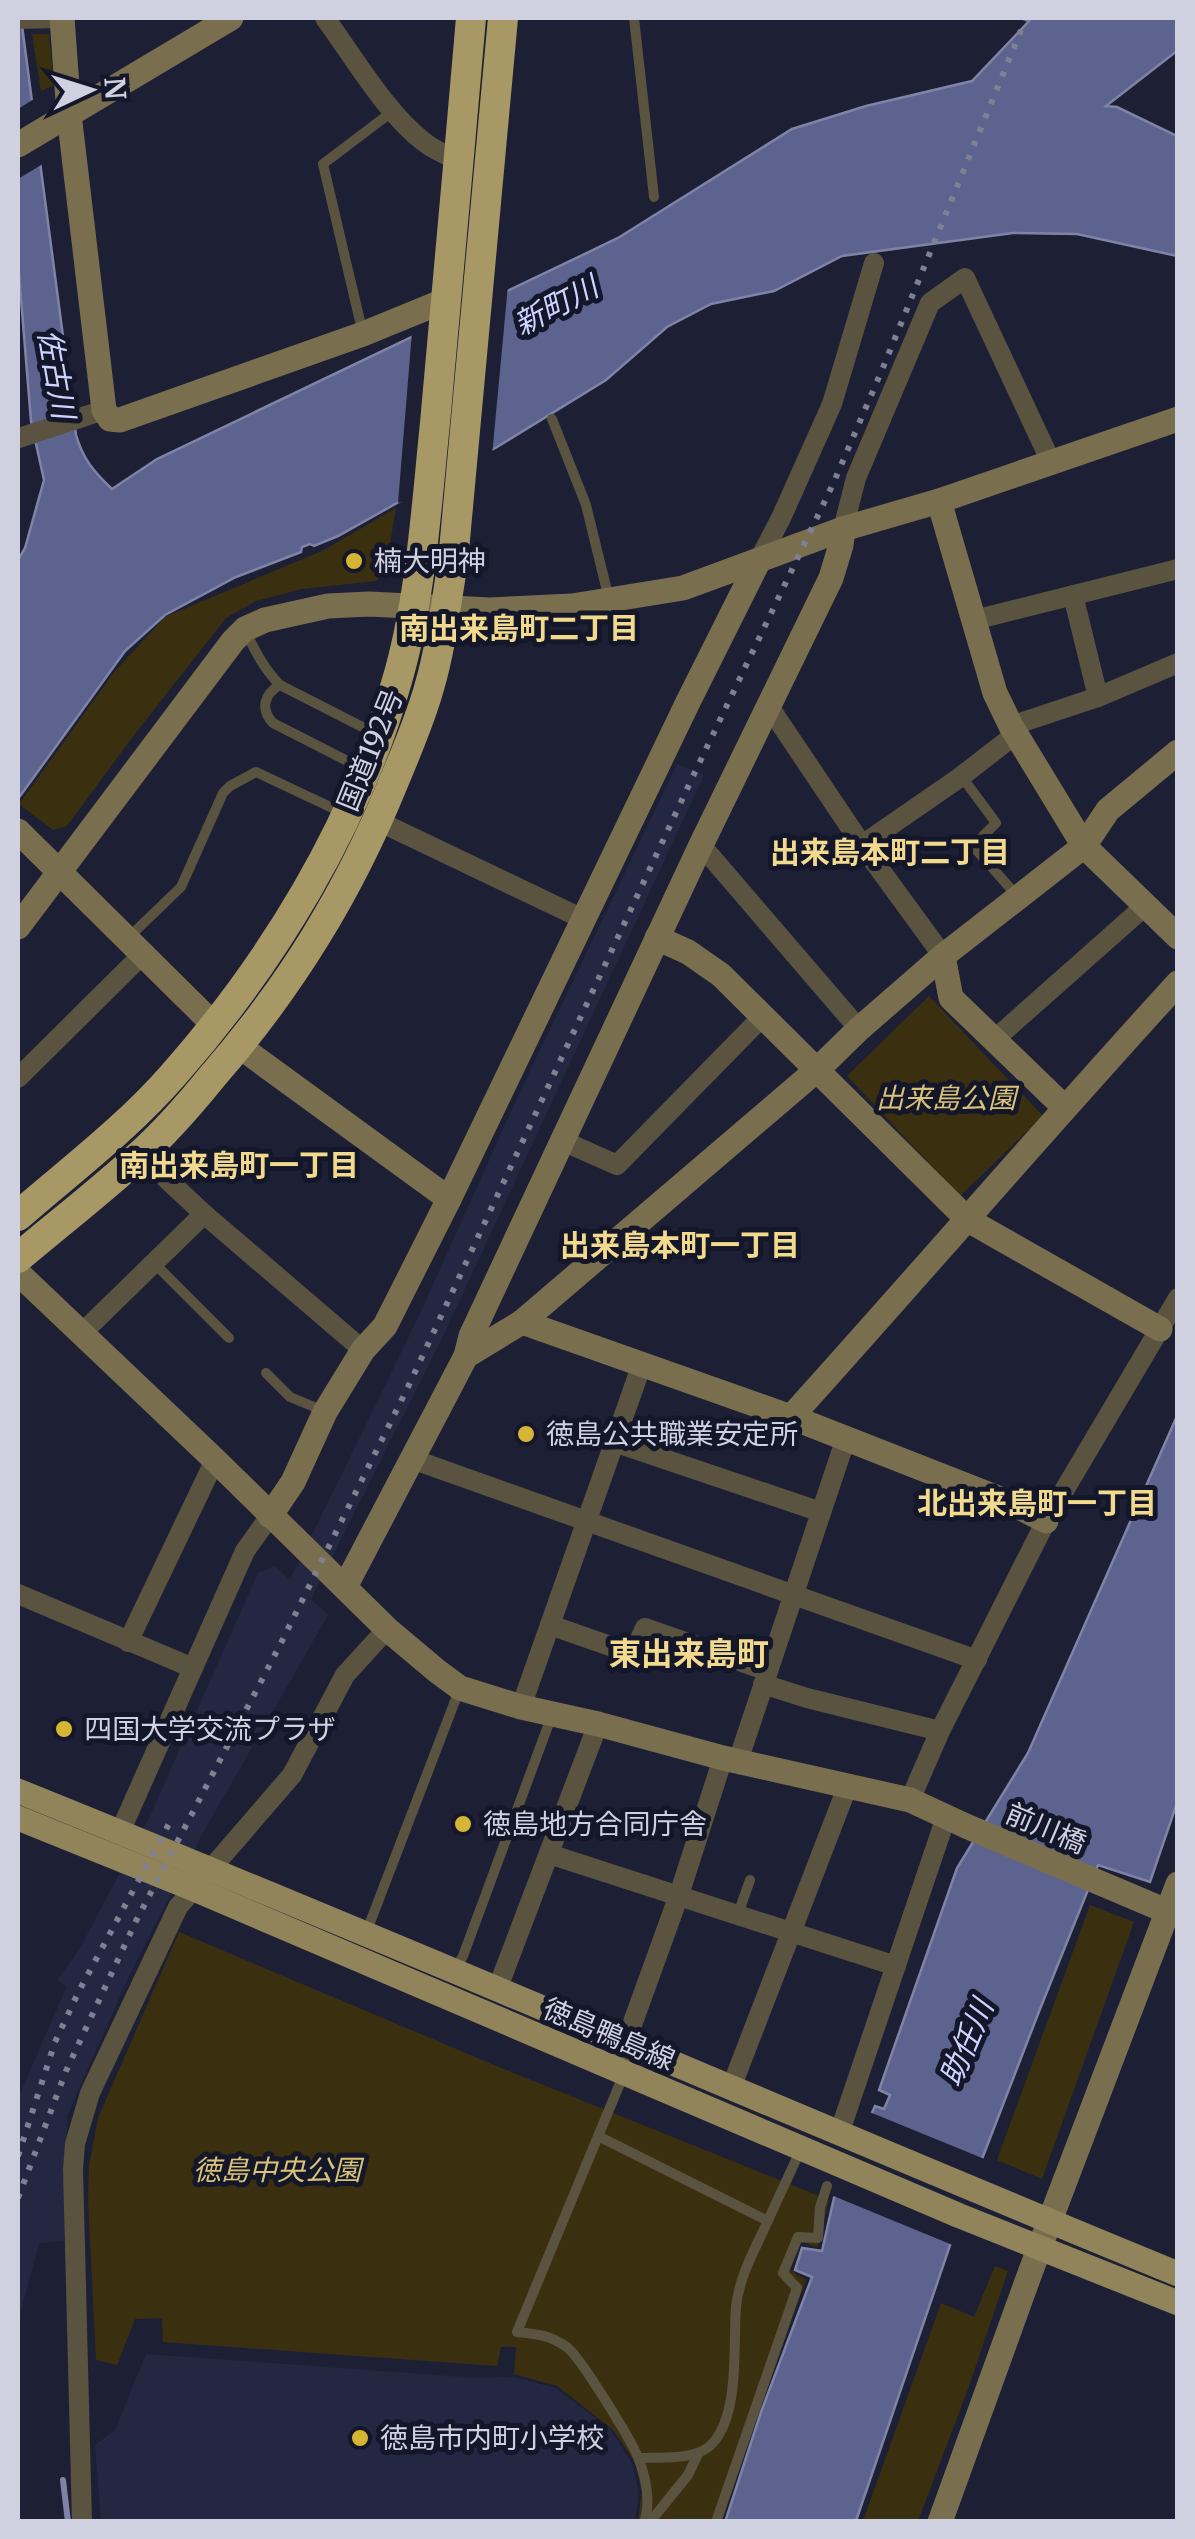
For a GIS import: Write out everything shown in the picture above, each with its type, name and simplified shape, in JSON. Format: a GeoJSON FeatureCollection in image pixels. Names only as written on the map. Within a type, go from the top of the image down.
{"type":"FeatureCollection","features":[{"type":"Feature","properties":{"kind":"highway","name":"国道192号"},"geometry":{"type":"LineString","coordinates":[[18,1216],[126,1124],[215,1026],[322,866],[348,815],[380,735],[400,670],[413,606],[428,494],[470,18]]}},
{"type":"Feature","properties":{"kind":"highway","name":"国道192号"},"geometry":{"type":"LineString","coordinates":[[18,1258],[141,1154],[239,1046],[321,931],[378,821],[412,738],[428,690],[453,561],[503,18]]}},
{"type":"Feature","properties":{"kind":"main road","name":"徳島鴨島線"},"geometry":{"type":"LineString","coordinates":[[18,1791],[212,1868],[1178,2274]]}},
{"type":"Feature","properties":{"kind":"main road","name":"徳島鴨島線"},"geometry":{"type":"LineString","coordinates":[[18,1818],[801,2148],[835,2176],[1007,2235],[1178,2303]]}},
{"type":"Feature","properties":{"kind":"street"},"geometry":{"type":"LineString","coordinates":[[21,19],[61,18],[104,410],[110,420],[120,420],[446,308]]}},
{"type":"Feature","properties":{"kind":"street"},"geometry":{"type":"LineString","coordinates":[[18,145],[231,18]]}},
{"type":"Feature","properties":{"kind":"street"},"geometry":{"type":"LineString","coordinates":[[325,18],[393,110],[436,151],[459,161]]}},
{"type":"Feature","properties":{"kind":"street"},"geometry":{"type":"LineString","coordinates":[[120,1832],[245,1551],[293,1482],[325,1412],[363,1350],[385,1326],[780,518],[832,404],[874,262]]}},
{"type":"Feature","properties":{"kind":"street"},"geometry":{"type":"LineString","coordinates":[[345,1588],[466,1356],[701,844],[831,578],[856,478],[930,303],[965,278],[1051,462]]}},
{"type":"Feature","properties":{"kind":"street"},"geometry":{"type":"LineString","coordinates":[[21,434],[104,410]]}},
{"type":"Feature","properties":{"kind":"street"},"geometry":{"type":"LineString","coordinates":[[18,927],[245,629],[266,620],[328,606],[369,604],[490,610],[572,606],[684,588],[843,529],[1178,419]]}},
{"type":"Feature","properties":{"kind":"street"},"geometry":{"type":"LineString","coordinates":[[939,500],[995,694],[1013,730],[1084,846],[1176,933]]}},
{"type":"Feature","properties":{"kind":"street"},"geometry":{"type":"LineString","coordinates":[[974,620],[1176,573]]}},
{"type":"Feature","properties":{"kind":"street"},"geometry":{"type":"LineString","coordinates":[[1073,595],[1098,697]]}},
{"type":"Feature","properties":{"kind":"street"},"geometry":{"type":"LineString","coordinates":[[862,845],[961,776],[1013,730],[1178,663]]}},
{"type":"Feature","properties":{"kind":"street"},"geometry":{"type":"LineString","coordinates":[[768,704],[862,845],[943,956],[952,998],[1064,1107]]}},
{"type":"Feature","properties":{"kind":"street"},"geometry":{"type":"LineString","coordinates":[[466,1356],[522,1322],[818,1069],[943,956],[1084,846],[1108,810],[1178,752]]}},
{"type":"Feature","properties":{"kind":"street"},"geometry":{"type":"LineString","coordinates":[[378,821],[583,919]]}},
{"type":"Feature","properties":{"kind":"street"},"geometry":{"type":"LineString","coordinates":[[18,832],[215,1026]]}},
{"type":"Feature","properties":{"kind":"street"},"geometry":{"type":"LineString","coordinates":[[701,844],[859,1029]]}},
{"type":"Feature","properties":{"kind":"street"},"geometry":{"type":"LineString","coordinates":[[995,1039],[1144,906]]}},
{"type":"Feature","properties":{"kind":"street"},"geometry":{"type":"LineString","coordinates":[[658,938],[706,963],[968,1220],[1160,1329]]}},
{"type":"Feature","properties":{"kind":"street"},"geometry":{"type":"LineString","coordinates":[[18,1078],[134,947]]}},
{"type":"Feature","properties":{"kind":"street"},"geometry":{"type":"LineString","coordinates":[[791,1417],[1178,983]]}},
{"type":"Feature","properties":{"kind":"street"},"geometry":{"type":"LineString","coordinates":[[563,1141],[617,1165],[763,1016]]}},
{"type":"Feature","properties":{"kind":"street"},"geometry":{"type":"LineString","coordinates":[[239,1046],[449,1199]]}},
{"type":"Feature","properties":{"kind":"street"},"geometry":{"type":"LineString","coordinates":[[141,1154],[204,1214],[363,1350]]}},
{"type":"Feature","properties":{"kind":"street"},"geometry":{"type":"LineString","coordinates":[[82,1333],[204,1214]]}},
{"type":"Feature","properties":{"kind":"street"},"geometry":{"type":"LineString","coordinates":[[18,1273],[387,1629],[460,1688]]}},
{"type":"Feature","properties":{"kind":"street"},"geometry":{"type":"LineString","coordinates":[[910,1800],[1046,1521],[1178,1298]]}},
{"type":"Feature","properties":{"kind":"street"},"geometry":{"type":"LineString","coordinates":[[522,1322],[791,1417],[1013,1504],[1046,1521]]}},
{"type":"Feature","properties":{"kind":"street"},"geometry":{"type":"LineString","coordinates":[[521,1707],[642,1364]]}},
{"type":"Feature","properties":{"kind":"street"},"geometry":{"type":"LineString","coordinates":[[620,2071],[626,2044],[730,1760],[766,1678],[846,1438]]}},
{"type":"Feature","properties":{"kind":"street"},"geometry":{"type":"LineString","coordinates":[[614,1442],[821,1512]]}},
{"type":"Feature","properties":{"kind":"street"},"geometry":{"type":"LineString","coordinates":[[412,1459],[977,1660]]}},
{"type":"Feature","properties":{"kind":"street"},"geometry":{"type":"LineString","coordinates":[[128,1642],[215,1460]]}},
{"type":"Feature","properties":{"kind":"street"},"geometry":{"type":"LineString","coordinates":[[18,1594],[193,1668]]}},
{"type":"Feature","properties":{"kind":"street"},"geometry":{"type":"LineString","coordinates":[[550,1625],[633,1654],[645,1628],[806,1698],[940,1732]]}},
{"type":"Feature","properties":{"kind":"street"},"geometry":{"type":"LineString","coordinates":[[82,2522],[74,2187],[75,2144],[90,2092],[178,1907],[292,1775],[345,1675],[387,1629]]}},
{"type":"Feature","properties":{"kind":"street","name":"前川橋"},"geometry":{"type":"LineString","coordinates":[[460,1688],[730,1760],[910,1800],[1172,1914]]}},
{"type":"Feature","properties":{"kind":"street"},"geometry":{"type":"LineString","coordinates":[[497,1990],[598,1724]]}},
{"type":"Feature","properties":{"kind":"street"},"geometry":{"type":"LineString","coordinates":[[731,2088],[848,1785]]}},
{"type":"Feature","properties":{"kind":"street"},"geometry":{"type":"LineString","coordinates":[[846,2137],[896,1966],[956,1822]]}},
{"type":"Feature","properties":{"kind":"street"},"geometry":{"type":"LineString","coordinates":[[549,1854],[896,1966]]}},
{"type":"Feature","properties":{"kind":"street"},"geometry":{"type":"LineString","coordinates":[[942,2521],[1040,2248],[1172,1914],[1178,1884]]}},
{"type":"Feature","properties":{"kind":"lane"},"geometry":{"type":"LineString","coordinates":[[634,18],[654,197]]}},
{"type":"Feature","properties":{"kind":"lane"},"geometry":{"type":"LineString","coordinates":[[363,334],[323,164],[393,110]]}},
{"type":"Feature","properties":{"kind":"lane"},"geometry":{"type":"LineString","coordinates":[[552,419],[586,505],[609,601]]}},
{"type":"Feature","properties":{"kind":"lane"},"geometry":{"type":"LineString","coordinates":[[245,629],[268,674],[280,685],[380,735]]}},
{"type":"Feature","properties":{"kind":"lane"},"geometry":{"type":"LineString","coordinates":[[280,685],[264,706],[273,723],[366,771]]}},
{"type":"Feature","properties":{"kind":"lane"},"geometry":{"type":"LineString","coordinates":[[134,947],[181,887],[212,814],[230,786],[256,772],[348,815]]}},
{"type":"Feature","properties":{"kind":"lane"},"geometry":{"type":"LineString","coordinates":[[961,776],[996,824],[973,846],[1019,897]]}},
{"type":"Feature","properties":{"kind":"lane"},"geometry":{"type":"LineString","coordinates":[[154,1263],[229,1338]]}},
{"type":"Feature","properties":{"kind":"lane"},"geometry":{"type":"LineString","coordinates":[[266,1373],[290,1397],[325,1412]]}},
{"type":"Feature","properties":{"kind":"lane"},"geometry":{"type":"LineString","coordinates":[[366,1934],[460,1688]]}},
{"type":"Feature","properties":{"kind":"lane"},"geometry":{"type":"LineString","coordinates":[[454,1972],[552,1714]]}},
{"type":"Feature","properties":{"kind":"lane"},"geometry":{"type":"LineString","coordinates":[[738,1914],[750,1880]]}},
{"type":"Feature","properties":{"kind":"lane"},"geometry":{"type":"LineString","coordinates":[[620,2071],[598,2136],[517,2332],[546,2334],[571,2350],[639,2458],[646,2489],[647,2522]]}},
{"type":"Feature","properties":{"kind":"lane"},"geometry":{"type":"LineString","coordinates":[[598,2136],[768,2221]]}},
{"type":"Feature","properties":{"kind":"lane"},"geometry":{"type":"LineString","coordinates":[[647,2522],[688,2476],[698,2454],[713,2443],[729,2406],[741,2279],[801,2148]]}},
{"type":"Feature","properties":{"kind":"lane"},"geometry":{"type":"LineString","coordinates":[[716,2522],[797,2288],[782,2272],[798,2237],[818,2238],[820,2207],[835,2176]]}},
{"type":"Feature","properties":{"kind":"lane"},"geometry":{"type":"LineString","coordinates":[[639,2458],[698,2454]]}},
{"type":"Feature","properties":{"kind":"shaded area"},"geometry":{"type":"Polygon","coordinates":[[[677,764],[704,775],[444,1334],[311,1599],[328,1615],[200,1838],[132,1970],[67,2116],[64,2241],[39,2243],[21,2311],[18,2357],[18,2098],[67,1986],[57,1980],[79,1950],[150,1816],[258,1573],[275,1566],[290,1580],[417,1320],[518,1096],[677,764]]]}},
{"type":"Feature","properties":{"kind":"shaded area","name":"徳島市内町小学校"},"geometry":{"type":"Polygon","coordinates":[[[146,2354],[476,2378],[513,2377],[556,2388],[611,2430],[632,2463],[639,2493],[635,2520],[101,2521],[95,2445],[115,2430],[146,2354]]]}},
{"type":"Feature","properties":{"kind":"green space"},"geometry":{"type":"Polygon","coordinates":[[[32,34],[49,34],[54,85],[41,91],[32,34]]]}},
{"type":"Feature","properties":{"kind":"green space"},"geometry":{"type":"Polygon","coordinates":[[[396,508],[385,573],[376,581],[302,589],[256,601],[226,618],[67,826],[53,830],[19,804],[115,671],[165,617],[324,550],[396,508]]]}},
{"type":"Feature","properties":{"kind":"green space","name":"出来島公園"},"geometry":{"type":"Polygon","coordinates":[[[929,996],[1043,1116],[960,1196],[847,1076],[929,996]]]}},
{"type":"Feature","properties":{"kind":"green space"},"geometry":{"type":"Polygon","coordinates":[[[1090,1905],[1134,1922],[1042,2179],[997,2160],[1090,1905]]]}},
{"type":"Feature","properties":{"kind":"green space","name":"徳島中央公園"},"geometry":{"type":"Polygon","coordinates":[[[179,1932],[829,2200],[818,2247],[801,2242],[790,2270],[806,2280],[722,2521],[638,2521],[642,2492],[635,2462],[613,2430],[557,2386],[514,2374],[516,2347],[501,2347],[497,2366],[163,2342],[162,2318],[135,2319],[117,2365],[96,2360],[88,2199],[89,2166],[98,2118],[179,1932]]]}},
{"type":"Feature","properties":{"kind":"green space"},"geometry":{"type":"Polygon","coordinates":[[[995,2266],[1008,2271],[918,2521],[863,2521],[941,2303],[974,2317],[995,2266]]]}},
{"type":"Feature","properties":{"kind":"water"},"geometry":{"type":"Polygon","coordinates":[[[18,18],[76,435],[90,465],[112,489],[157,459],[618,238],[792,129],[866,106],[972,81],[1032,18],[1177,18],[1177,51],[1106,106],[1117,107],[1177,136],[1177,256],[1077,234],[1013,233],[842,256],[774,291],[711,304],[667,327],[606,380],[497,447],[338,536],[302,547],[301,552],[236,577],[165,615],[125,651],[18,799],[18,560],[44,480],[31,421],[18,262],[18,18]]]}},
{"type":"Feature","properties":{"kind":"water","name":"助任川"},"geometry":{"type":"Polygon","coordinates":[[[1177,1416],[1177,1803],[1150,1882],[1098,1865],[960,2216],[856,2521],[725,2522],[812,2277],[795,2270],[802,2248],[822,2251],[834,2198],[875,2106],[884,2109],[890,2095],[879,2090],[957,1868],[1028,1753],[1177,1416]]]}},
{"type":"Feature","properties":{"kind":"pier"},"geometry":{"type":"Polygon","coordinates":[[[37,97],[46,162],[18,179],[18,109],[37,97]]]}},
{"type":"Feature","properties":{"kind":"pier"},"geometry":{"type":"Polygon","coordinates":[[[508,285],[492,456],[419,497],[398,503],[412,332],[508,285]]]}},
{"type":"Feature","properties":{"kind":"pier"},"geometry":{"type":"Polygon","coordinates":[[[867,2111],[987,2160],[955,2246],[831,2195],[867,2111]]]}},
{"type":"Feature","properties":{"kind":"waterway"},"geometry":{"type":"LineString","coordinates":[[63,2480],[68,2522]]}},
{"type":"Feature","properties":{"kind":"railway"},"geometry":{"type":"LineString","coordinates":[[18,2198],[66,2071],[136,1921],[280,1645],[408,1387],[833,484],[1026,18]]}},
{"type":"Feature","properties":{"kind":"railway"},"geometry":{"type":"LineString","coordinates":[[18,2156],[55,2042],[171,1820]]}},
{"type":"Feature","properties":{"kind":"place","name":"楠大明神"},"geometry":{"type":"Point","coordinates":[354,561]}},
{"type":"Feature","properties":{"kind":"place","name":"徳島公共職業安定所"},"geometry":{"type":"Point","coordinates":[526,1434]}},
{"type":"Feature","properties":{"kind":"place","name":"四国大学交流プラザ"},"geometry":{"type":"Point","coordinates":[64,1729]}},
{"type":"Feature","properties":{"kind":"place","name":"徳島地方合同庁舎"},"geometry":{"type":"Point","coordinates":[463,1824]}},
{"type":"Feature","properties":{"kind":"place","name":"徳島市内町小学校"},"geometry":{"type":"Point","coordinates":[360,2438]}},
{"type":"Feature","properties":{"kind":"district","name":"南出来島町二丁目"},"geometry":{"type":"Point","coordinates":[519,629]}},
{"type":"Feature","properties":{"kind":"district","name":"出来島本町二丁目"},"geometry":{"type":"Point","coordinates":[890,853]}},
{"type":"Feature","properties":{"kind":"district","name":"南出来島町一丁目"},"geometry":{"type":"Point","coordinates":[239,1166]}},
{"type":"Feature","properties":{"kind":"district","name":"出来島本町一丁目"},"geometry":{"type":"Point","coordinates":[680,1246]}},
{"type":"Feature","properties":{"kind":"district","name":"北出来島町一丁目"},"geometry":{"type":"Point","coordinates":[1037,1504]}},
{"type":"Feature","properties":{"kind":"district","name":"東出来島町"},"geometry":{"type":"Point","coordinates":[689,1654]}},
{"type":"Feature","properties":{"kind":"water label","name":"新町川"},"geometry":{"type":"Point","coordinates":[556,306]}},
{"type":"Feature","properties":{"kind":"water label","name":"佐古川"},"geometry":{"type":"Point","coordinates":[56,374]}}]}
